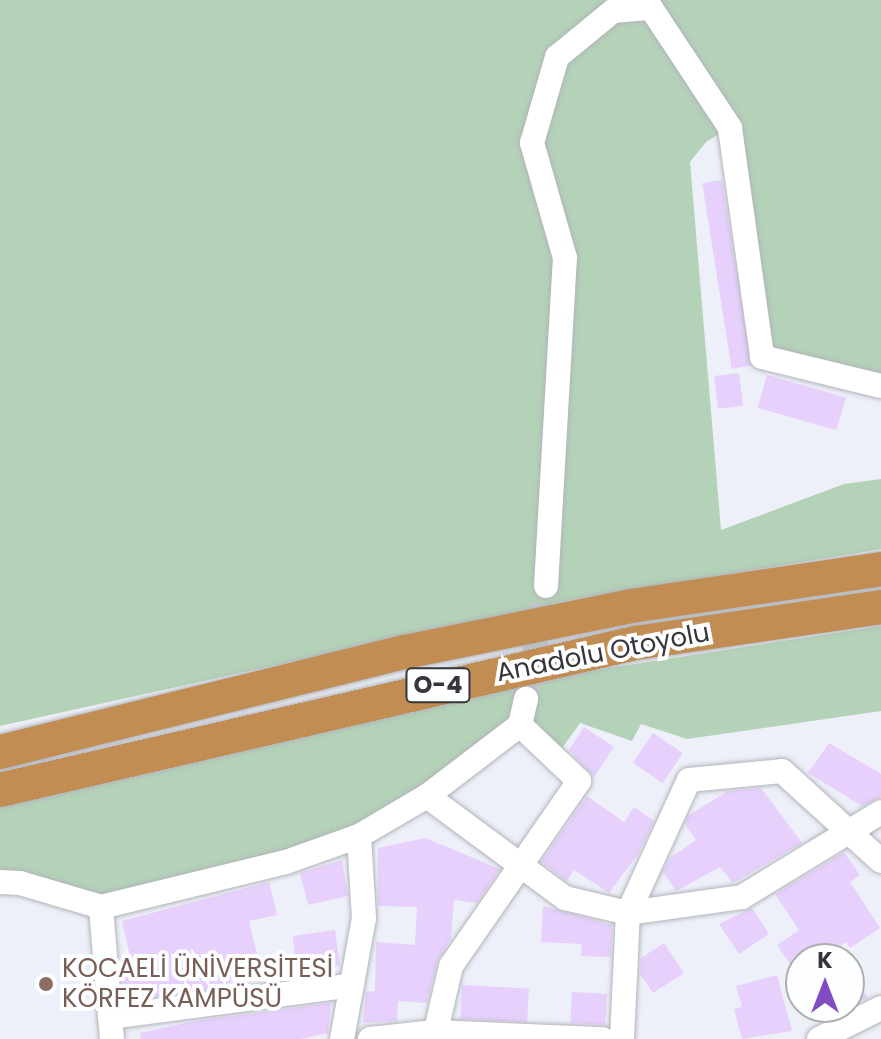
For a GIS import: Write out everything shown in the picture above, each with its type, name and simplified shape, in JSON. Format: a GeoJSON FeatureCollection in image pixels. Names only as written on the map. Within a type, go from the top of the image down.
{"type":"FeatureCollection","features":[{"type":"Feature","properties":{"kind":"highway","name":"Anadolu Otoyolu"},"geometry":{"type":"LineString","coordinates":[[0,752],[421,649],[631,606],[881,569]]}},
{"type":"Feature","properties":{"kind":"highway","name":"Anadolu Otoyolu"},"geometry":{"type":"LineString","coordinates":[[0,790],[635,643],[881,607]]}},
{"type":"Feature","properties":{"kind":"street"},"geometry":{"type":"LineString","coordinates":[[546,586],[565,258],[532,143],[557,57],[613,11],[651,8],[730,128],[762,357],[881,386]]}},
{"type":"Feature","properties":{"kind":"street"},"geometry":{"type":"LineString","coordinates":[[0,882],[101,907],[286,862],[359,836],[427,796],[520,725],[526,699]]}},
{"type":"Feature","properties":{"kind":"street"},"geometry":{"type":"LineString","coordinates":[[433,1035],[451,966],[579,781],[520,725]]}},
{"type":"Feature","properties":{"kind":"street"},"geometry":{"type":"LineString","coordinates":[[622,1039],[628,913],[689,780],[782,771],[881,861]]}},
{"type":"Feature","properties":{"kind":"street"},"geometry":{"type":"LineString","coordinates":[[427,796],[565,898],[628,913],[742,897],[881,812]]}},
{"type":"Feature","properties":{"kind":"street"},"geometry":{"type":"LineString","coordinates":[[342,1039],[364,918],[359,836]]}},
{"type":"Feature","properties":{"kind":"street"},"geometry":{"type":"LineString","coordinates":[[101,907],[111,1028],[352,985]]}},
{"type":"Feature","properties":{"kind":"street"},"geometry":{"type":"LineString","coordinates":[[819,1039],[881,1008]]}},
{"type":"Feature","properties":{"kind":"street"},"geometry":{"type":"LineString","coordinates":[[370,1039],[433,1035],[603,1039]]}},
{"type":"Feature","properties":{"kind":"green space"},"geometry":{"type":"Polygon","coordinates":[[[0,0],[881,0],[881,386],[762,357],[729,128],[706,142],[690,162],[721,530],[844,484],[881,479],[881,549],[572,600],[0,726],[0,0]]]}},
{"type":"Feature","properties":{"kind":"green space"},"geometry":{"type":"Polygon","coordinates":[[[881,626],[881,711],[687,739],[641,724],[632,741],[580,723],[555,758],[520,725],[359,836],[101,907],[0,882],[0,804],[531,680],[881,626]]]}},
{"type":"Feature","properties":{"kind":"building"},"geometry":{"type":"Polygon","coordinates":[[[722,180],[751,366],[732,369],[702,183],[722,180]]]}},
{"type":"Feature","properties":{"kind":"building"},"geometry":{"type":"Polygon","coordinates":[[[739,373],[743,406],[718,409],[714,376],[739,373]]]}},
{"type":"Feature","properties":{"kind":"building"},"geometry":{"type":"Polygon","coordinates":[[[767,375],[846,398],[836,430],[758,408],[767,375]]]}},
{"type":"Feature","properties":{"kind":"building"},"geometry":{"type":"Polygon","coordinates":[[[584,727],[614,747],[594,777],[569,750],[584,727]]]}},
{"type":"Feature","properties":{"kind":"building"},"geometry":{"type":"Polygon","coordinates":[[[653,733],[683,753],[663,783],[633,763],[653,733]]]}},
{"type":"Feature","properties":{"kind":"building"},"geometry":{"type":"Polygon","coordinates":[[[829,743],[881,774],[881,797],[862,806],[808,773],[829,743]]]}},
{"type":"Feature","properties":{"kind":"building"},"geometry":{"type":"Polygon","coordinates":[[[761,788],[802,843],[733,883],[720,867],[676,891],[663,872],[670,858],[696,840],[685,824],[689,815],[728,791],[761,788]]]}},
{"type":"Feature","properties":{"kind":"building"},"geometry":{"type":"Polygon","coordinates":[[[587,796],[624,822],[634,807],[654,821],[638,854],[609,893],[574,870],[567,881],[541,862],[587,796]]]}},
{"type":"Feature","properties":{"kind":"building"},"geometry":{"type":"Polygon","coordinates":[[[425,838],[500,869],[477,903],[454,900],[451,939],[437,962],[427,1003],[398,1001],[397,1021],[363,1023],[366,992],[375,991],[376,942],[415,945],[417,907],[378,906],[378,848],[425,838]]]}},
{"type":"Feature","properties":{"kind":"building"},"geometry":{"type":"Polygon","coordinates":[[[844,852],[860,875],[850,882],[880,928],[858,943],[785,943],[785,957],[777,945],[799,930],[775,894],[844,852]]]}},
{"type":"Feature","properties":{"kind":"building"},"geometry":{"type":"Polygon","coordinates":[[[342,860],[348,896],[308,905],[300,873],[342,860]]]}},
{"type":"Feature","properties":{"kind":"building"},"geometry":{"type":"Polygon","coordinates":[[[269,882],[277,915],[249,921],[262,974],[204,990],[124,1000],[121,968],[132,965],[122,921],[269,882]]]}},
{"type":"Feature","properties":{"kind":"building"},"geometry":{"type":"Polygon","coordinates":[[[543,906],[612,925],[611,957],[581,956],[582,944],[541,942],[543,906]]]}},
{"type":"Feature","properties":{"kind":"building"},"geometry":{"type":"Polygon","coordinates":[[[752,908],[769,934],[739,954],[719,924],[752,908]]]}},
{"type":"Feature","properties":{"kind":"building"},"geometry":{"type":"Polygon","coordinates":[[[335,930],[340,966],[297,972],[292,936],[335,930]]]}},
{"type":"Feature","properties":{"kind":"building"},"geometry":{"type":"Polygon","coordinates":[[[664,943],[684,973],[653,993],[640,974],[641,958],[664,943]]]}},
{"type":"Feature","properties":{"kind":"building"},"geometry":{"type":"Polygon","coordinates":[[[777,975],[785,1005],[785,1023],[790,1023],[792,1031],[742,1039],[734,1009],[742,1007],[736,986],[777,975]]]}},
{"type":"Feature","properties":{"kind":"building"},"geometry":{"type":"Polygon","coordinates":[[[462,985],[529,989],[527,1022],[460,1019],[462,985]]]}},
{"type":"Feature","properties":{"kind":"building"},"geometry":{"type":"Polygon","coordinates":[[[572,992],[607,994],[605,1025],[570,1023],[572,992]]]}},
{"type":"Feature","properties":{"kind":"building"},"geometry":{"type":"Polygon","coordinates":[[[331,1003],[328,1033],[301,1039],[141,1039],[140,1033],[195,1021],[331,1003]]]}},
{"type":"Feature","properties":{"kind":"tunnel"},"geometry":{"type":"LineString","coordinates":[[526,699],[546,586]]}},
{"type":"Feature","properties":{"kind":"place","name":"KOCAELİ ÜNİVERSİTESİ KÖRFEZ KAMPÜSÜ"},"geometry":{"type":"Point","coordinates":[46,984]}}]}
